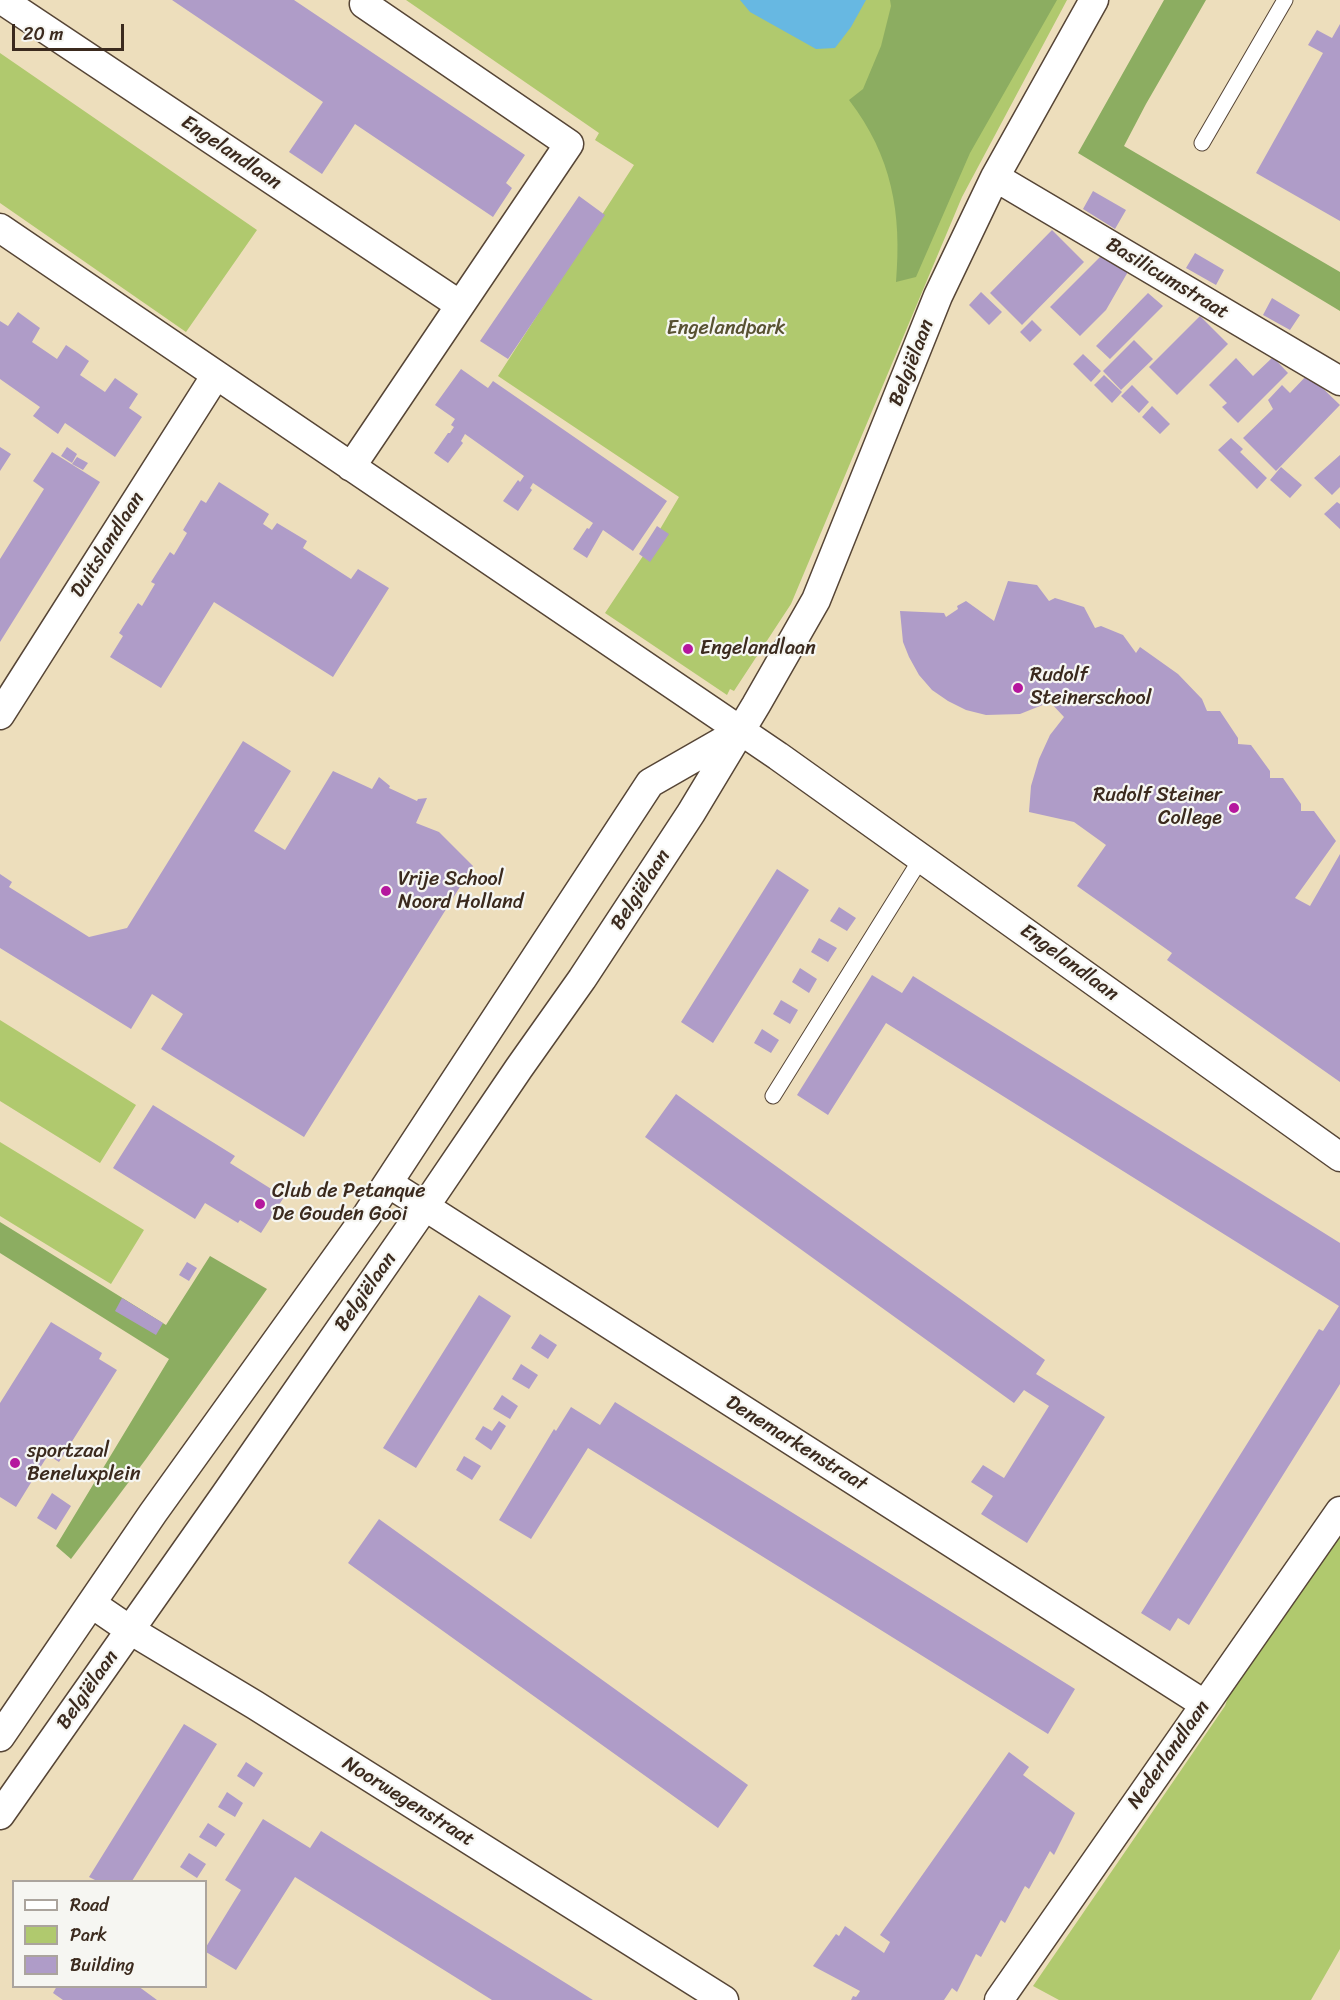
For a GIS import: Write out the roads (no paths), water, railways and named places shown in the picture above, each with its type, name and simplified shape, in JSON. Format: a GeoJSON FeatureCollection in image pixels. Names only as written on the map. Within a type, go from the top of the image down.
{"type":"FeatureCollection","features":[{"type":"Feature","properties":{"kind":"street","name":"Engelandlaan"},"geometry":{"type":"LineString","coordinates":[[2,0],[460,305]]}},
{"type":"Feature","properties":{"kind":"street","name":"Belgiëlaan"},"geometry":{"type":"LineString","coordinates":[[0,1815],[582,979],[691,813],[741,731],[816,600],[938,296],[995,177],[1094,0]]}},
{"type":"Feature","properties":{"kind":"street"},"geometry":{"type":"LineString","coordinates":[[351,467],[569,144],[364,4]]}},
{"type":"Feature","properties":{"kind":"street","name":"Basilicumstraat"},"geometry":{"type":"LineString","coordinates":[[995,177],[1340,381]]}},
{"type":"Feature","properties":{"kind":"street","name":"Engelandlaan"},"geometry":{"type":"LineString","coordinates":[[0,228],[741,731],[1340,1157]]}},
{"type":"Feature","properties":{"kind":"street","name":"Duitslandlaan"},"geometry":{"type":"LineString","coordinates":[[0,715],[216,375]]}},
{"type":"Feature","properties":{"kind":"street"},"geometry":{"type":"LineString","coordinates":[[0,1737],[153,1513],[388,1183],[650,783],[741,731]]}},
{"type":"Feature","properties":{"kind":"street","name":"Denemarkenstraat"},"geometry":{"type":"LineString","coordinates":[[388,1183],[1204,1704]]}},
{"type":"Feature","properties":{"kind":"street","name":"Nederlandlaan"},"geometry":{"type":"LineString","coordinates":[[999,2000],[1340,1511]]}},
{"type":"Feature","properties":{"kind":"street","name":"Noorwegenstraat"},"geometry":{"type":"LineString","coordinates":[[92,1604],[130,1630],[255,1705],[724,2000]]}},
{"type":"Feature","properties":{"kind":"lane"},"geometry":{"type":"LineString","coordinates":[[1203,143],[1285,0]]}},
{"type":"Feature","properties":{"kind":"lane"},"geometry":{"type":"LineString","coordinates":[[773,1096],[921,857]]}},
{"type":"Feature","properties":{"kind":"water"},"geometry":{"type":"Polygon","coordinates":[[[740,0],[866,0],[851,27],[835,48],[816,49],[750,12],[740,0]]]}},
{"type":"Feature","properties":{"kind":"place","name":"Engelandlaan"},"geometry":{"type":"Point","coordinates":[688,649]}},
{"type":"Feature","properties":{"kind":"place","name":"Rudolf Steinerschool"},"geometry":{"type":"Point","coordinates":[1018,688]}},
{"type":"Feature","properties":{"kind":"place","name":"Rudolf Steiner College"},"geometry":{"type":"Point","coordinates":[1234,808]}},
{"type":"Feature","properties":{"kind":"place","name":"Vrije School Noord Holland"},"geometry":{"type":"Point","coordinates":[386,891]}},
{"type":"Feature","properties":{"kind":"place","name":"Club de Petanque De Gouden Gooi"},"geometry":{"type":"Point","coordinates":[260,1204]}},
{"type":"Feature","properties":{"kind":"place","name":"sportzaal Beneluxplein"},"geometry":{"type":"Point","coordinates":[15,1463]}},
{"type":"Feature","properties":{"kind":"park label","name":"Engelandpark"},"geometry":{"type":"Point","coordinates":[726,329]}}]}
